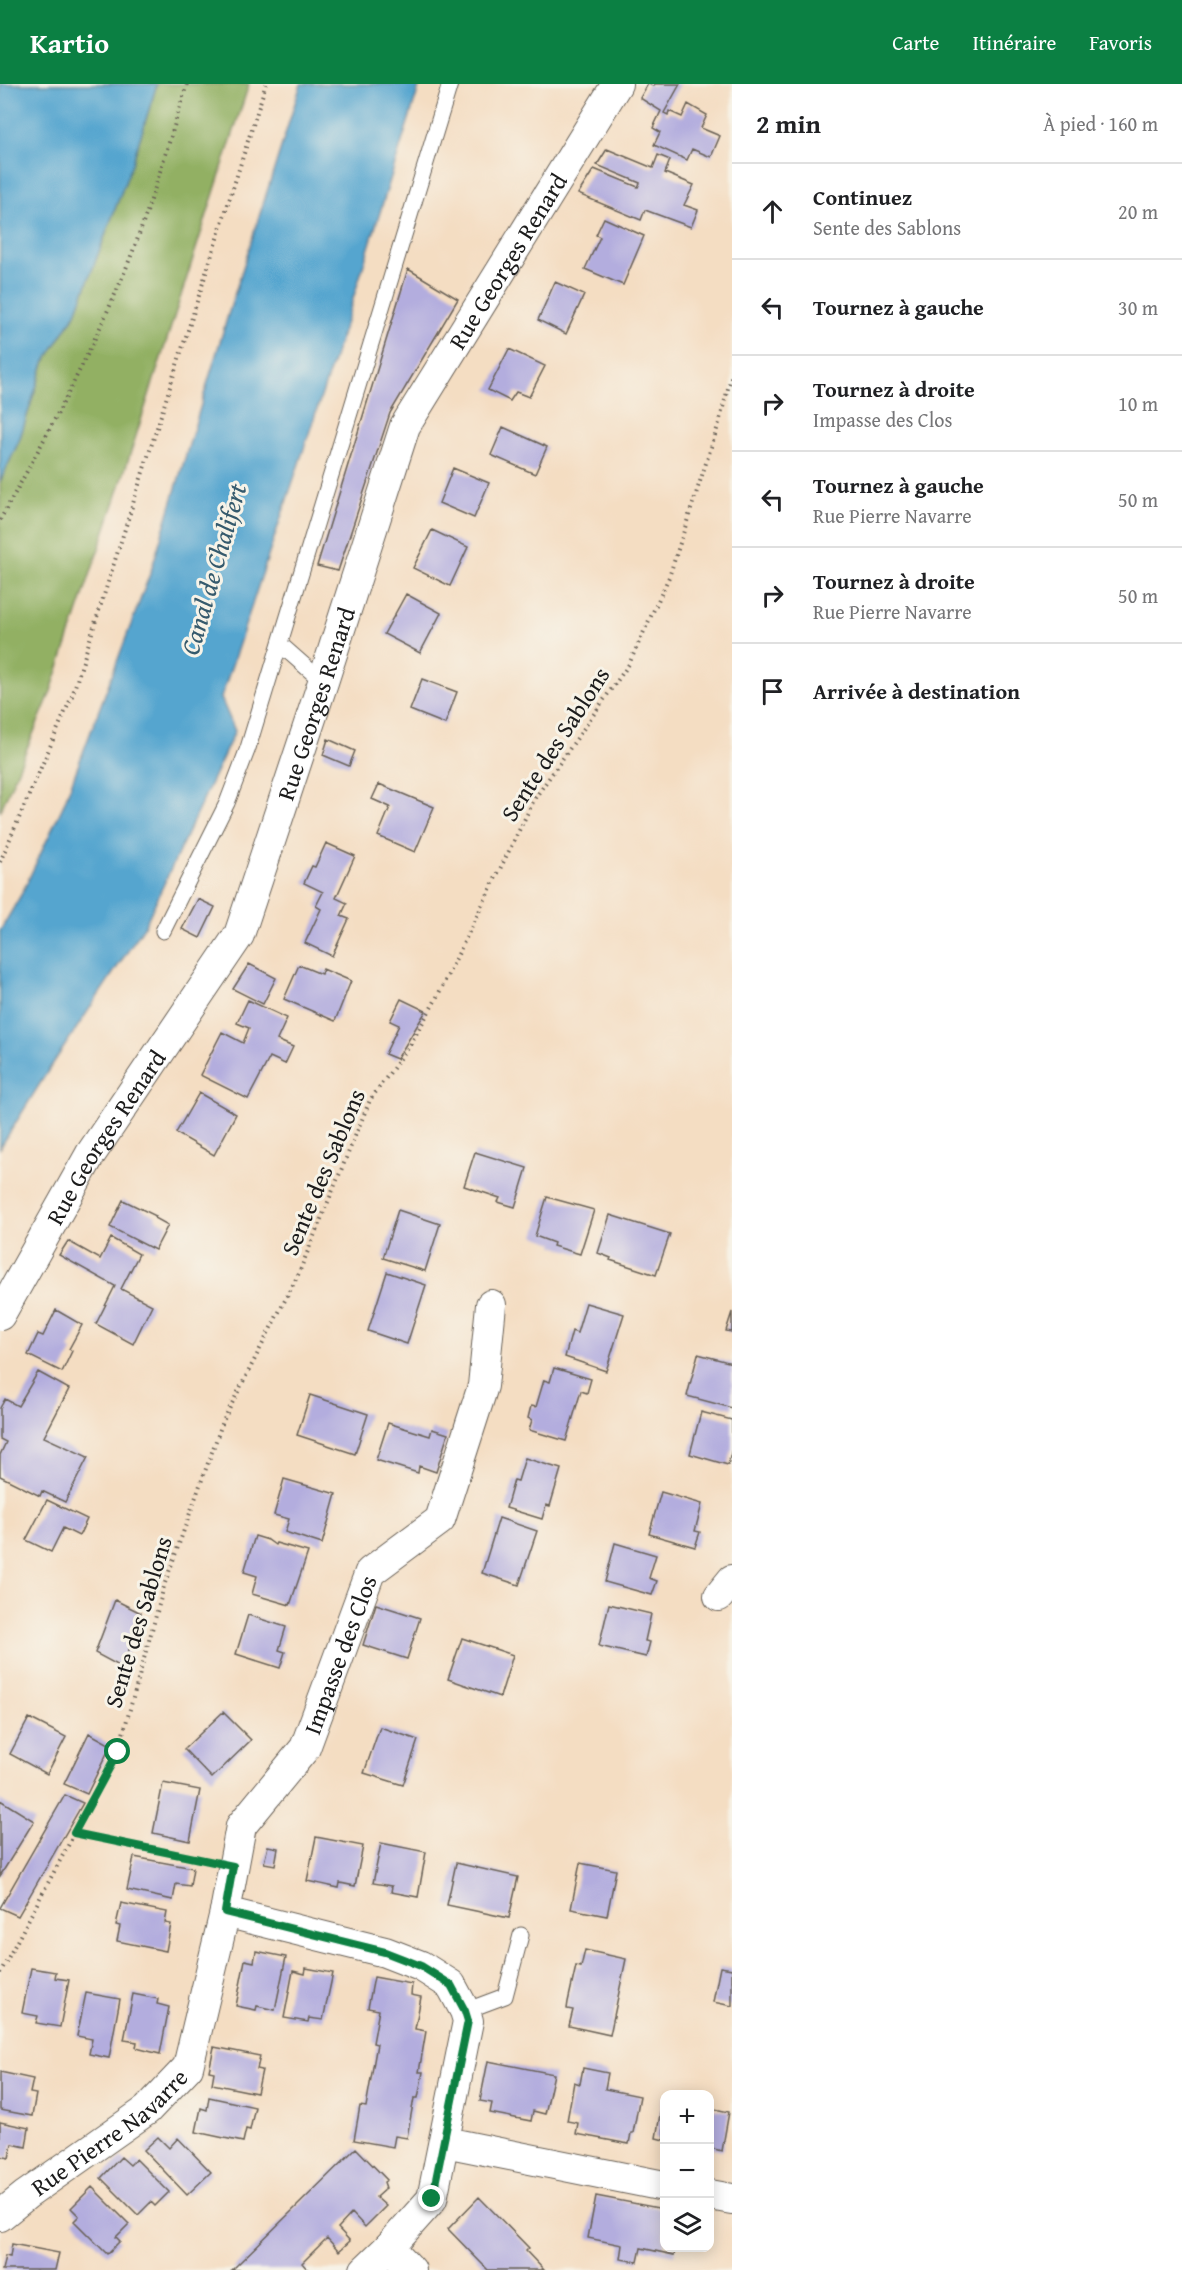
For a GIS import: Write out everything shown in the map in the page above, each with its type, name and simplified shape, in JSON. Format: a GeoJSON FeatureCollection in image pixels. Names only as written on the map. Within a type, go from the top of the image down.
{"type":"FeatureCollection","features":[{"type":"Feature","properties":{"kind":"street","name":"Rue Georges Renard"},"geometry":{"type":"LineString","coordinates":[[0,1315],[90,1155],[239,935],[405,426],[616,84]]}},
{"type":"Feature","properties":{"kind":"street","name":"Impasse des Clos"},"geometry":{"type":"LineString","coordinates":[[225,1912],[241,1826],[305,1748],[370,1572],[440,1520],[483,1386],[491,1305]]}},
{"type":"Feature","properties":{"kind":"street"},"geometry":{"type":"LineString","coordinates":[[225,1912],[385,1952],[421,1966],[451,1985],[465,2011],[468,2021],[432,2199],[365,2270]]}},
{"type":"Feature","properties":{"kind":"street","name":"Rue Pierre Navarre"},"geometry":{"type":"LineString","coordinates":[[0,2216],[26,2194],[147,2110],[188,2067],[225,1912]]}},
{"type":"Feature","properties":{"kind":"street"},"geometry":{"type":"LineString","coordinates":[[445,2142],[660,2185]]}},
{"type":"Feature","properties":{"kind":"street"},"geometry":{"type":"LineString","coordinates":[[714,2196],[732,2199]]}},
{"type":"Feature","properties":{"kind":"street"},"geometry":{"type":"LineString","coordinates":[[389,2247],[411,2270]]}},
{"type":"Feature","properties":{"kind":"lane"},"geometry":{"type":"LineString","coordinates":[[163,931],[227,803],[248,748],[450,84]]}},
{"type":"Feature","properties":{"kind":"lane"},"geometry":{"type":"LineString","coordinates":[[281,645],[323,682]]}},
{"type":"Feature","properties":{"kind":"lane"},"geometry":{"type":"LineString","coordinates":[[465,2011],[505,1996],[520,1935]]}},
{"type":"Feature","properties":{"kind":"path"},"geometry":{"type":"LineString","coordinates":[[0,520],[42,444],[117,291],[147,211],[187,84]]}},
{"type":"Feature","properties":{"kind":"path"},"geometry":{"type":"LineString","coordinates":[[0,861],[72,696],[267,84]]}},
{"type":"Feature","properties":{"kind":"path","name":"Sente des Sablons"},"geometry":{"type":"LineString","coordinates":[[0,1973],[118,1752],[165,1583],[223,1421],[298,1275],[370,1100],[410,1045],[435,1000],[535,798],[629,664],[669,577],[719,423],[732,373]]}},
{"type":"Feature","properties":{"kind":"path"},"geometry":{"type":"LineString","coordinates":[[74,1833],[233,1866]]}},
{"type":"Feature","properties":{"kind":"green space"},"geometry":{"type":"Polygon","coordinates":[[[157,84],[249,84],[116,498],[50,694],[0,812],[0,482],[19,441],[44,363],[76,313],[132,164],[157,84]]]}},
{"type":"Feature","properties":{"kind":"water"},"geometry":{"type":"Polygon","coordinates":[[[0,84],[157,84],[132,164],[76,313],[44,363],[19,441],[0,482],[0,84]]]}},
{"type":"Feature","properties":{"kind":"water","name":"Canal de Chalifert"},"geometry":{"type":"Polygon","coordinates":[[[301,84],[420,84],[343,331],[221,698],[235,731],[144,927],[46,1074],[0,1148],[0,931],[21,895],[63,806],[151,571],[301,84]]]}},
{"type":"Feature","properties":{"kind":"building"},"geometry":{"type":"Polygon","coordinates":[[[648,84],[653,86],[655,84],[680,84],[664,113],[668,115],[669,111],[682,117],[688,104],[707,115],[701,128],[720,136],[711,157],[692,149],[687,160],[654,145],[660,132],[653,128],[661,111],[640,98],[648,84]]]}},
{"type":"Feature","properties":{"kind":"building"},"geometry":{"type":"Polygon","coordinates":[[[607,149],[653,168],[658,155],[670,160],[665,173],[694,185],[684,205],[698,210],[691,227],[645,210],[641,220],[578,194],[594,169],[638,187],[640,183],[597,165],[607,149]]]}},
{"type":"Feature","properties":{"kind":"building"},"geometry":{"type":"Polygon","coordinates":[[[604,218],[644,236],[623,285],[585,269],[600,237],[596,235],[604,218]]]}},
{"type":"Feature","properties":{"kind":"building"},"geometry":{"type":"Polygon","coordinates":[[[408,269],[458,299],[390,413],[338,571],[317,566],[408,269]]]}},
{"type":"Feature","properties":{"kind":"building"},"geometry":{"type":"Polygon","coordinates":[[[555,282],[584,295],[566,334],[538,320],[555,282]]]}},
{"type":"Feature","properties":{"kind":"building"},"geometry":{"type":"Polygon","coordinates":[[[509,349],[545,366],[529,397],[516,392],[510,401],[488,390],[509,349]]]}},
{"type":"Feature","properties":{"kind":"building"},"geometry":{"type":"Polygon","coordinates":[[[503,427],[547,447],[535,474],[491,455],[503,427]]]}},
{"type":"Feature","properties":{"kind":"building"},"geometry":{"type":"Polygon","coordinates":[[[453,468],[489,483],[474,518],[439,503],[453,468]]]}},
{"type":"Feature","properties":{"kind":"building"},"geometry":{"type":"Polygon","coordinates":[[[432,530],[468,547],[450,586],[413,568],[432,530]]]}},
{"type":"Feature","properties":{"kind":"building"},"geometry":{"type":"Polygon","coordinates":[[[406,594],[441,613],[420,653],[384,634],[406,594]]]}},
{"type":"Feature","properties":{"kind":"building"},"geometry":{"type":"Polygon","coordinates":[[[422,679],[457,692],[445,724],[410,710],[422,679]]]}},
{"type":"Feature","properties":{"kind":"building"},"geometry":{"type":"Polygon","coordinates":[[[328,739],[355,751],[349,766],[323,755],[328,739]]]}},
{"type":"Feature","properties":{"kind":"building"},"geometry":{"type":"Polygon","coordinates":[[[379,784],[434,807],[415,852],[378,836],[390,807],[372,799],[379,784]]]}},
{"type":"Feature","properties":{"kind":"building"},"geometry":{"type":"Polygon","coordinates":[[[326,843],[355,856],[336,898],[347,903],[341,916],[349,919],[332,956],[305,943],[321,909],[316,906],[323,892],[304,883],[312,866],[315,867],[326,843]]]}},
{"type":"Feature","properties":{"kind":"building"},"geometry":{"type":"Polygon","coordinates":[[[198,899],[215,907],[200,938],[182,929],[198,899]]]}},
{"type":"Feature","properties":{"kind":"building"},"geometry":{"type":"Polygon","coordinates":[[[249,964],[276,978],[263,1004],[233,989],[249,964]]]}},
{"type":"Feature","properties":{"kind":"building"},"geometry":{"type":"Polygon","coordinates":[[[299,965],[321,974],[323,969],[351,981],[335,1021],[284,999],[299,965]]]}},
{"type":"Feature","properties":{"kind":"building"},"geometry":{"type":"Polygon","coordinates":[[[401,999],[426,1011],[397,1059],[385,1054],[399,1025],[390,1021],[401,999]]]}},
{"type":"Feature","properties":{"kind":"building"},"geometry":{"type":"Polygon","coordinates":[[[248,1000],[287,1018],[277,1040],[293,1047],[285,1064],[270,1057],[248,1099],[200,1075],[222,1032],[243,1043],[249,1028],[237,1023],[248,1000]]]}},
{"type":"Feature","properties":{"kind":"building"},"geometry":{"type":"Polygon","coordinates":[[[199,1093],[236,1114],[214,1155],[176,1133],[199,1093]]]}},
{"type":"Feature","properties":{"kind":"building"},"geometry":{"type":"Polygon","coordinates":[[[475,1152],[527,1168],[515,1207],[498,1202],[500,1198],[464,1186],[475,1152]]]}},
{"type":"Feature","properties":{"kind":"building"},"geometry":{"type":"Polygon","coordinates":[[[547,1197],[594,1210],[580,1254],[553,1246],[554,1243],[535,1236],[547,1197]]]}},
{"type":"Feature","properties":{"kind":"building"},"geometry":{"type":"Polygon","coordinates":[[[123,1200],[156,1216],[155,1218],[168,1225],[155,1250],[110,1227],[123,1200]]]}},
{"type":"Feature","properties":{"kind":"building"},"geometry":{"type":"Polygon","coordinates":[[[398,1210],[440,1224],[425,1271],[383,1258],[398,1210]]]}},
{"type":"Feature","properties":{"kind":"building"},"geometry":{"type":"Polygon","coordinates":[[[610,1215],[670,1234],[656,1275],[610,1260],[611,1258],[598,1253],[610,1215]]]}},
{"type":"Feature","properties":{"kind":"building"},"geometry":{"type":"Polygon","coordinates":[[[111,1238],[139,1254],[121,1289],[152,1305],[133,1344],[96,1324],[115,1286],[59,1255],[68,1241],[100,1259],[111,1238]]]}},
{"type":"Feature","properties":{"kind":"building"},"geometry":{"type":"Polygon","coordinates":[[[387,1272],[426,1285],[407,1344],[368,1331],[387,1272]]]}},
{"type":"Feature","properties":{"kind":"building"},"geometry":{"type":"Polygon","coordinates":[[[586,1303],[624,1314],[606,1371],[565,1357],[572,1331],[577,1333],[586,1303]]]}},
{"type":"Feature","properties":{"kind":"building"},"geometry":{"type":"Polygon","coordinates":[[[56,1310],[82,1325],[69,1349],[72,1351],[62,1372],[28,1355],[38,1334],[43,1336],[56,1310]]]}},
{"type":"Feature","properties":{"kind":"building"},"geometry":{"type":"Polygon","coordinates":[[[732,1312],[732,1332],[726,1331],[732,1312]]]}},
{"type":"Feature","properties":{"kind":"building"},"geometry":{"type":"Polygon","coordinates":[[[698,1354],[732,1363],[732,1408],[687,1396],[698,1354]]]}},
{"type":"Feature","properties":{"kind":"building"},"geometry":{"type":"Polygon","coordinates":[[[554,1368],[591,1379],[587,1393],[581,1391],[566,1441],[529,1430],[532,1420],[528,1418],[531,1406],[536,1407],[544,1380],[550,1382],[554,1368]]]}},
{"type":"Feature","properties":{"kind":"building"},"geometry":{"type":"Polygon","coordinates":[[[38,1372],[69,1389],[44,1437],[88,1457],[65,1502],[42,1491],[40,1496],[0,1476],[0,1455],[6,1442],[0,1439],[0,1408],[5,1399],[18,1406],[38,1372]]]}},
{"type":"Feature","properties":{"kind":"building"},"geometry":{"type":"Polygon","coordinates":[[[310,1395],[368,1414],[355,1454],[297,1435],[310,1395]]]}},
{"type":"Feature","properties":{"kind":"building"},"geometry":{"type":"Polygon","coordinates":[[[701,1412],[732,1420],[732,1449],[728,1465],[690,1454],[701,1412]]]}},
{"type":"Feature","properties":{"kind":"building"},"geometry":{"type":"Polygon","coordinates":[[[388,1423],[430,1436],[432,1429],[448,1434],[436,1472],[419,1466],[418,1473],[376,1460],[388,1423]]]}},
{"type":"Feature","properties":{"kind":"building"},"geometry":{"type":"Polygon","coordinates":[[[525,1458],[561,1469],[550,1506],[546,1505],[542,1519],[506,1508],[514,1480],[518,1481],[525,1458]]]}},
{"type":"Feature","properties":{"kind":"building"},"geometry":{"type":"Polygon","coordinates":[[[284,1479],[336,1494],[322,1544],[285,1532],[289,1519],[274,1515],[284,1479]]]}},
{"type":"Feature","properties":{"kind":"building"},"geometry":{"type":"Polygon","coordinates":[[[661,1492],[702,1504],[695,1531],[700,1532],[695,1547],[649,1534],[661,1492]]]}},
{"type":"Feature","properties":{"kind":"building"},"geometry":{"type":"Polygon","coordinates":[[[47,1500],[87,1519],[79,1536],[63,1528],[51,1552],[26,1540],[47,1500]]]}},
{"type":"Feature","properties":{"kind":"building"},"geometry":{"type":"Polygon","coordinates":[[[499,1518],[537,1531],[519,1585],[482,1573],[499,1518]]]}},
{"type":"Feature","properties":{"kind":"building"},"geometry":{"type":"Polygon","coordinates":[[[255,1536],[275,1545],[276,1543],[308,1552],[290,1605],[252,1594],[257,1576],[244,1572],[255,1536]]]}},
{"type":"Feature","properties":{"kind":"building"},"geometry":{"type":"Polygon","coordinates":[[[615,1543],[656,1555],[649,1578],[657,1581],[652,1595],[605,1582],[615,1543]]]}},
{"type":"Feature","properties":{"kind":"building"},"geometry":{"type":"Polygon","coordinates":[[[115,1600],[141,1613],[123,1668],[95,1653],[115,1600]]]}},
{"type":"Feature","properties":{"kind":"building"},"geometry":{"type":"Polygon","coordinates":[[[376,1604],[420,1618],[407,1659],[363,1645],[376,1604]]]}},
{"type":"Feature","properties":{"kind":"building"},"geometry":{"type":"Polygon","coordinates":[[[609,1604],[651,1614],[645,1641],[650,1642],[646,1657],[599,1646],[609,1604]]]}},
{"type":"Feature","properties":{"kind":"building"},"geometry":{"type":"Polygon","coordinates":[[[248,1615],[286,1627],[279,1650],[285,1652],[280,1668],[236,1654],[248,1615]]]}},
{"type":"Feature","properties":{"kind":"building"},"geometry":{"type":"Polygon","coordinates":[[[462,1638],[513,1655],[500,1697],[448,1679],[462,1638]]]}},
{"type":"Feature","properties":{"kind":"building"},"geometry":{"type":"Polygon","coordinates":[[[223,1712],[251,1740],[212,1778],[184,1749],[223,1712]]]}},
{"type":"Feature","properties":{"kind":"building"},"geometry":{"type":"Polygon","coordinates":[[[29,1718],[66,1737],[47,1774],[10,1754],[29,1718]]]}},
{"type":"Feature","properties":{"kind":"building"},"geometry":{"type":"Polygon","coordinates":[[[380,1727],[418,1740],[403,1785],[364,1773],[380,1727]]]}},
{"type":"Feature","properties":{"kind":"building"},"geometry":{"type":"Polygon","coordinates":[[[89,1733],[111,1745],[87,1794],[64,1784],[89,1733]]]}},
{"type":"Feature","properties":{"kind":"building"},"geometry":{"type":"Polygon","coordinates":[[[163,1783],[200,1790],[190,1841],[153,1833],[163,1783]]]}},
{"type":"Feature","properties":{"kind":"building"},"geometry":{"type":"Polygon","coordinates":[[[65,1795],[83,1803],[18,1916],[0,1908],[65,1795]]]}},
{"type":"Feature","properties":{"kind":"building"},"geometry":{"type":"Polygon","coordinates":[[[0,1800],[34,1821],[0,1876],[0,1800]]]}},
{"type":"Feature","properties":{"kind":"building"},"geometry":{"type":"Polygon","coordinates":[[[316,1837],[363,1846],[355,1886],[340,1883],[339,1888],[307,1881],[316,1837]]]}},
{"type":"Feature","properties":{"kind":"building"},"geometry":{"type":"Polygon","coordinates":[[[381,1843],[426,1852],[418,1897],[391,1892],[392,1886],[373,1883],[381,1843]]]}},
{"type":"Feature","properties":{"kind":"building"},"geometry":{"type":"Polygon","coordinates":[[[268,1846],[278,1848],[275,1865],[264,1863],[268,1846]]]}},
{"type":"Feature","properties":{"kind":"building"},"geometry":{"type":"Polygon","coordinates":[[[134,1857],[193,1868],[190,1886],[176,1884],[173,1900],[127,1890],[134,1857]]]}},
{"type":"Feature","properties":{"kind":"building"},"geometry":{"type":"Polygon","coordinates":[[[456,1863],[518,1877],[509,1918],[447,1905],[456,1863]]]}},
{"type":"Feature","properties":{"kind":"building"},"geometry":{"type":"Polygon","coordinates":[[[580,1863],[616,1870],[607,1916],[571,1909],[580,1863]]]}},
{"type":"Feature","properties":{"kind":"building"},"geometry":{"type":"Polygon","coordinates":[[[121,1903],[167,1912],[165,1923],[171,1924],[166,1951],[117,1941],[120,1926],[116,1925],[121,1903]]]}},
{"type":"Feature","properties":{"kind":"building"},"geometry":{"type":"Polygon","coordinates":[[[585,1950],[626,1959],[610,2035],[569,2026],[573,2010],[567,2009],[568,2002],[576,1966],[581,1967],[585,1950]]]}},
{"type":"Feature","properties":{"kind":"building"},"geometry":{"type":"Polygon","coordinates":[[[256,1951],[286,1957],[275,2010],[257,2006],[256,2010],[236,2006],[245,1960],[254,1962],[256,1951]]]}},
{"type":"Feature","properties":{"kind":"building"},"geometry":{"type":"Polygon","coordinates":[[[720,1967],[732,1969],[732,2006],[713,2002],[720,1967]]]}},
{"type":"Feature","properties":{"kind":"building"},"geometry":{"type":"Polygon","coordinates":[[[31,1968],[56,1972],[55,1978],[69,1980],[60,2027],[36,2023],[38,2016],[22,2013],[31,1968]]]}},
{"type":"Feature","properties":{"kind":"building"},"geometry":{"type":"Polygon","coordinates":[[[306,1968],[333,1973],[323,2020],[309,2018],[308,2022],[284,2018],[293,1971],[305,1974],[306,1968]]]}},
{"type":"Feature","properties":{"kind":"building"},"geometry":{"type":"Polygon","coordinates":[[[374,1977],[412,1984],[411,1995],[421,1997],[415,2029],[426,2031],[419,2072],[423,2072],[418,2098],[414,2098],[407,2138],[395,2136],[393,2147],[354,2140],[360,2106],[366,2107],[377,2044],[373,2043],[379,2010],[368,2008],[374,1977]]]}},
{"type":"Feature","properties":{"kind":"building"},"geometry":{"type":"Polygon","coordinates":[[[86,1993],[120,1999],[109,2058],[89,2054],[92,2039],[77,2036],[86,1993]]]}},
{"type":"Feature","properties":{"kind":"building"},"geometry":{"type":"Polygon","coordinates":[[[133,1994],[158,1999],[157,2004],[169,2007],[160,2054],[136,2048],[137,2042],[124,2040],[133,1994]]]}},
{"type":"Feature","properties":{"kind":"building"},"geometry":{"type":"Polygon","coordinates":[[[214,2047],[260,2056],[257,2069],[262,2070],[257,2093],[212,2084],[214,2072],[209,2071],[214,2047]]]}},
{"type":"Feature","properties":{"kind":"building"},"geometry":{"type":"Polygon","coordinates":[[[488,2061],[554,2074],[545,2114],[533,2111],[531,2121],[490,2113],[492,2103],[480,2101],[488,2061]]]}},
{"type":"Feature","properties":{"kind":"building"},"geometry":{"type":"Polygon","coordinates":[[[583,2068],[608,2073],[605,2089],[640,2096],[629,2144],[576,2134],[578,2123],[567,2121],[574,2082],[580,2084],[583,2068]]]}},
{"type":"Feature","properties":{"kind":"building"},"geometry":{"type":"Polygon","coordinates":[[[0,2072],[33,2079],[30,2093],[36,2094],[32,2116],[0,2110],[0,2072]]]}},
{"type":"Feature","properties":{"kind":"building"},"geometry":{"type":"Polygon","coordinates":[[[209,2097],[255,2107],[250,2130],[246,2129],[243,2142],[196,2132],[201,2108],[207,2110],[209,2097]]]}},
{"type":"Feature","properties":{"kind":"building"},"geometry":{"type":"Polygon","coordinates":[[[714,2109],[729,2112],[722,2151],[714,2149],[714,2109]]]}},
{"type":"Feature","properties":{"kind":"building"},"geometry":{"type":"Polygon","coordinates":[[[660,2115],[660,2139],[656,2138],[660,2115]]]}},
{"type":"Feature","properties":{"kind":"building"},"geometry":{"type":"Polygon","coordinates":[[[0,2122],[29,2128],[26,2147],[12,2144],[9,2158],[0,2156],[0,2122]]]}},
{"type":"Feature","properties":{"kind":"building"},"geometry":{"type":"Polygon","coordinates":[[[158,2137],[169,2148],[178,2138],[211,2172],[187,2195],[144,2150],[158,2137]]]}},
{"type":"Feature","properties":{"kind":"building"},"geometry":{"type":"Polygon","coordinates":[[[356,2148],[387,2180],[384,2182],[386,2188],[376,2197],[386,2206],[365,2227],[352,2213],[338,2228],[350,2241],[339,2251],[327,2238],[302,2263],[308,2270],[232,2270],[356,2148]]]}},
{"type":"Feature","properties":{"kind":"building"},"geometry":{"type":"Polygon","coordinates":[[[121,2157],[130,2165],[136,2159],[169,2192],[155,2206],[151,2202],[138,2215],[101,2178],[121,2157]]]}},
{"type":"Feature","properties":{"kind":"building"},"geometry":{"type":"Polygon","coordinates":[[[92,2187],[129,2224],[116,2237],[120,2241],[107,2254],[74,2221],[79,2216],[71,2208],[92,2187]]]}},
{"type":"Feature","properties":{"kind":"building"},"geometry":{"type":"Polygon","coordinates":[[[596,2196],[660,2208],[660,2252],[675,2252],[674,2255],[641,2248],[638,2262],[620,2259],[622,2245],[588,2238],[596,2196]]]}},
{"type":"Feature","properties":{"kind":"building"},"geometry":{"type":"Polygon","coordinates":[[[479,2197],[529,2248],[526,2251],[544,2270],[488,2270],[448,2229],[479,2197]]]}},
{"type":"Feature","properties":{"kind":"building"},"geometry":{"type":"Polygon","coordinates":[[[12,2244],[59,2253],[55,2270],[2,2270],[5,2256],[10,2257],[12,2244]]]}},
{"type":"Feature","properties":{"kind":"route"},"geometry":{"type":"LineString","coordinates":[[118,1752],[74,1833],[233,1866],[225,1912],[385,1952],[421,1966],[451,1985],[468,2021],[432,2199]]}}]}
